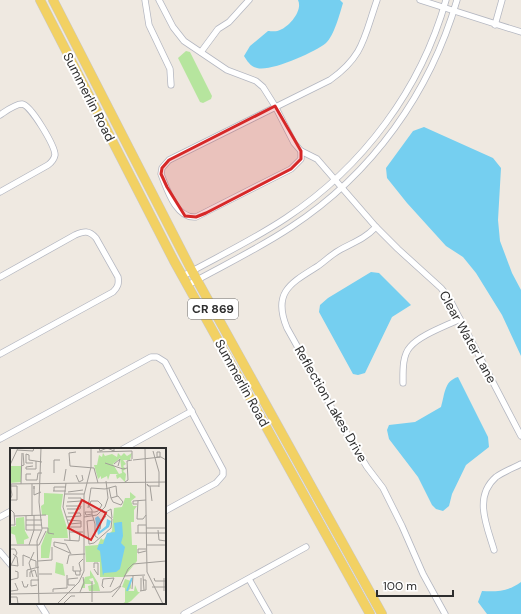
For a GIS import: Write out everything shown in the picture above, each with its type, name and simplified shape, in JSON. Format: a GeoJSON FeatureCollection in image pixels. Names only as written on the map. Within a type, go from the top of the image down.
{"type":"FeatureCollection","features":[{"type":"Feature","properties":{"kind":"main road","name":"Summerlin Road"},"geometry":{"type":"LineString","coordinates":[[40,0],[183,276],[370,614]]}},
{"type":"Feature","properties":{"kind":"main road","name":"Summerlin Road"},"geometry":{"type":"LineString","coordinates":[[53,0],[196,280],[382,614]]}},
{"type":"Feature","properties":{"kind":"street"},"geometry":{"type":"LineString","coordinates":[[145,0],[149,25],[170,69],[172,85]]}},
{"type":"Feature","properties":{"kind":"street"},"geometry":{"type":"LineString","coordinates":[[159,0],[178,34],[184,40],[227,70],[256,81],[267,91],[275,106],[294,143],[300,151],[301,159],[291,169],[196,217],[190,218],[181,213],[161,174],[164,163],[275,106],[330,80],[351,62],[365,40],[377,0]]}},
{"type":"Feature","properties":{"kind":"street"},"geometry":{"type":"LineString","coordinates":[[201,52],[218,29],[229,22],[249,0]]}},
{"type":"Feature","properties":{"kind":"street"},"geometry":{"type":"LineString","coordinates":[[420,0],[453,12],[521,32]]}},
{"type":"Feature","properties":{"kind":"street"},"geometry":{"type":"LineString","coordinates":[[183,276],[286,218],[335,180],[365,149],[398,106],[429,48],[446,0]]}},
{"type":"Feature","properties":{"kind":"street"},"geometry":{"type":"LineString","coordinates":[[188,285],[291,227],[341,188],[375,153],[411,105],[436,57],[457,0]]}},
{"type":"Feature","properties":{"kind":"street"},"geometry":{"type":"LineString","coordinates":[[495,24],[502,0]]}},
{"type":"Feature","properties":{"kind":"street"},"geometry":{"type":"LineString","coordinates":[[0,115],[21,104],[27,106],[43,129],[54,153],[53,161],[48,165],[0,192]]}},
{"type":"Feature","properties":{"kind":"street","name":"Clear Water Lane"},"geometry":{"type":"LineString","coordinates":[[300,151],[317,159],[376,227],[441,288],[449,298],[521,436]]}},
{"type":"Feature","properties":{"kind":"street","name":"Reflection Lakes Drive"},"geometry":{"type":"LineString","coordinates":[[376,227],[360,241],[338,250],[294,280],[284,295],[282,312],[287,328],[339,421],[386,493],[423,574],[445,614]]}},
{"type":"Feature","properties":{"kind":"street"},"geometry":{"type":"LineString","coordinates":[[0,277],[75,236],[86,232],[92,233],[118,277],[119,282],[113,292],[0,354]]}},
{"type":"Feature","properties":{"kind":"street"},"geometry":{"type":"LineString","coordinates":[[403,383],[405,357],[410,347],[420,339],[460,319]]}},
{"type":"Feature","properties":{"kind":"street"},"geometry":{"type":"LineString","coordinates":[[0,439],[151,357],[157,357],[165,362],[223,470],[223,475],[216,483],[166,510]]}},
{"type":"Feature","properties":{"kind":"street"},"geometry":{"type":"LineString","coordinates":[[125,448],[192,411]]}},
{"type":"Feature","properties":{"kind":"street"},"geometry":{"type":"LineString","coordinates":[[494,550],[483,514],[482,505],[486,491],[496,478],[521,464]]}},
{"type":"Feature","properties":{"kind":"street"},"geometry":{"type":"LineString","coordinates":[[0,517],[10,512]]}},
{"type":"Feature","properties":{"kind":"street"},"geometry":{"type":"LineString","coordinates":[[184,614],[306,547]]}},
{"type":"Feature","properties":{"kind":"street"},"geometry":{"type":"LineString","coordinates":[[0,552],[10,564]]}},
{"type":"Feature","properties":{"kind":"street"},"geometry":{"type":"LineString","coordinates":[[249,579],[269,614]]}},
{"type":"Feature","properties":{"kind":"street"},"geometry":{"type":"LineString","coordinates":[[40,604],[46,614]]}},
{"type":"Feature","properties":{"kind":"highlighted area"},"geometry":{"type":"Polygon","coordinates":[[[275,106],[301,151],[301,159],[291,169],[206,213],[196,217],[185,216],[167,187],[161,174],[162,168],[169,160],[275,106]]]}},
{"type":"Feature","properties":{"kind":"green space"},"geometry":{"type":"Polygon","coordinates":[[[186,51],[190,52],[212,96],[211,99],[203,103],[200,102],[178,58],[186,51]]]}},
{"type":"Feature","properties":{"kind":"water"},"geometry":{"type":"Polygon","coordinates":[[[298,0],[340,0],[343,3],[329,40],[313,51],[282,64],[264,68],[257,68],[253,66],[244,56],[250,46],[268,31],[279,31],[288,25],[295,17],[299,8],[298,0]]]}},
{"type":"Feature","properties":{"kind":"water"},"geometry":{"type":"Polygon","coordinates":[[[424,127],[493,158],[501,168],[498,220],[500,241],[512,273],[521,290],[521,356],[502,315],[476,273],[463,257],[446,246],[407,203],[387,178],[386,168],[413,131],[424,127]]]}},
{"type":"Feature","properties":{"kind":"water"},"geometry":{"type":"Polygon","coordinates":[[[371,272],[379,273],[411,305],[392,317],[365,373],[358,375],[353,374],[319,312],[320,305],[328,298],[371,272]]]}},
{"type":"Feature","properties":{"kind":"water"},"geometry":{"type":"Polygon","coordinates":[[[458,377],[488,437],[489,447],[466,465],[452,494],[449,506],[443,511],[436,509],[432,505],[418,477],[389,439],[387,430],[389,425],[415,422],[441,407],[444,393],[448,385],[453,379],[458,377]]]}},
{"type":"Feature","properties":{"kind":"water"},"geometry":{"type":"Polygon","coordinates":[[[521,582],[521,614],[487,614],[478,602],[482,591],[503,590],[521,582]]]}}]}
